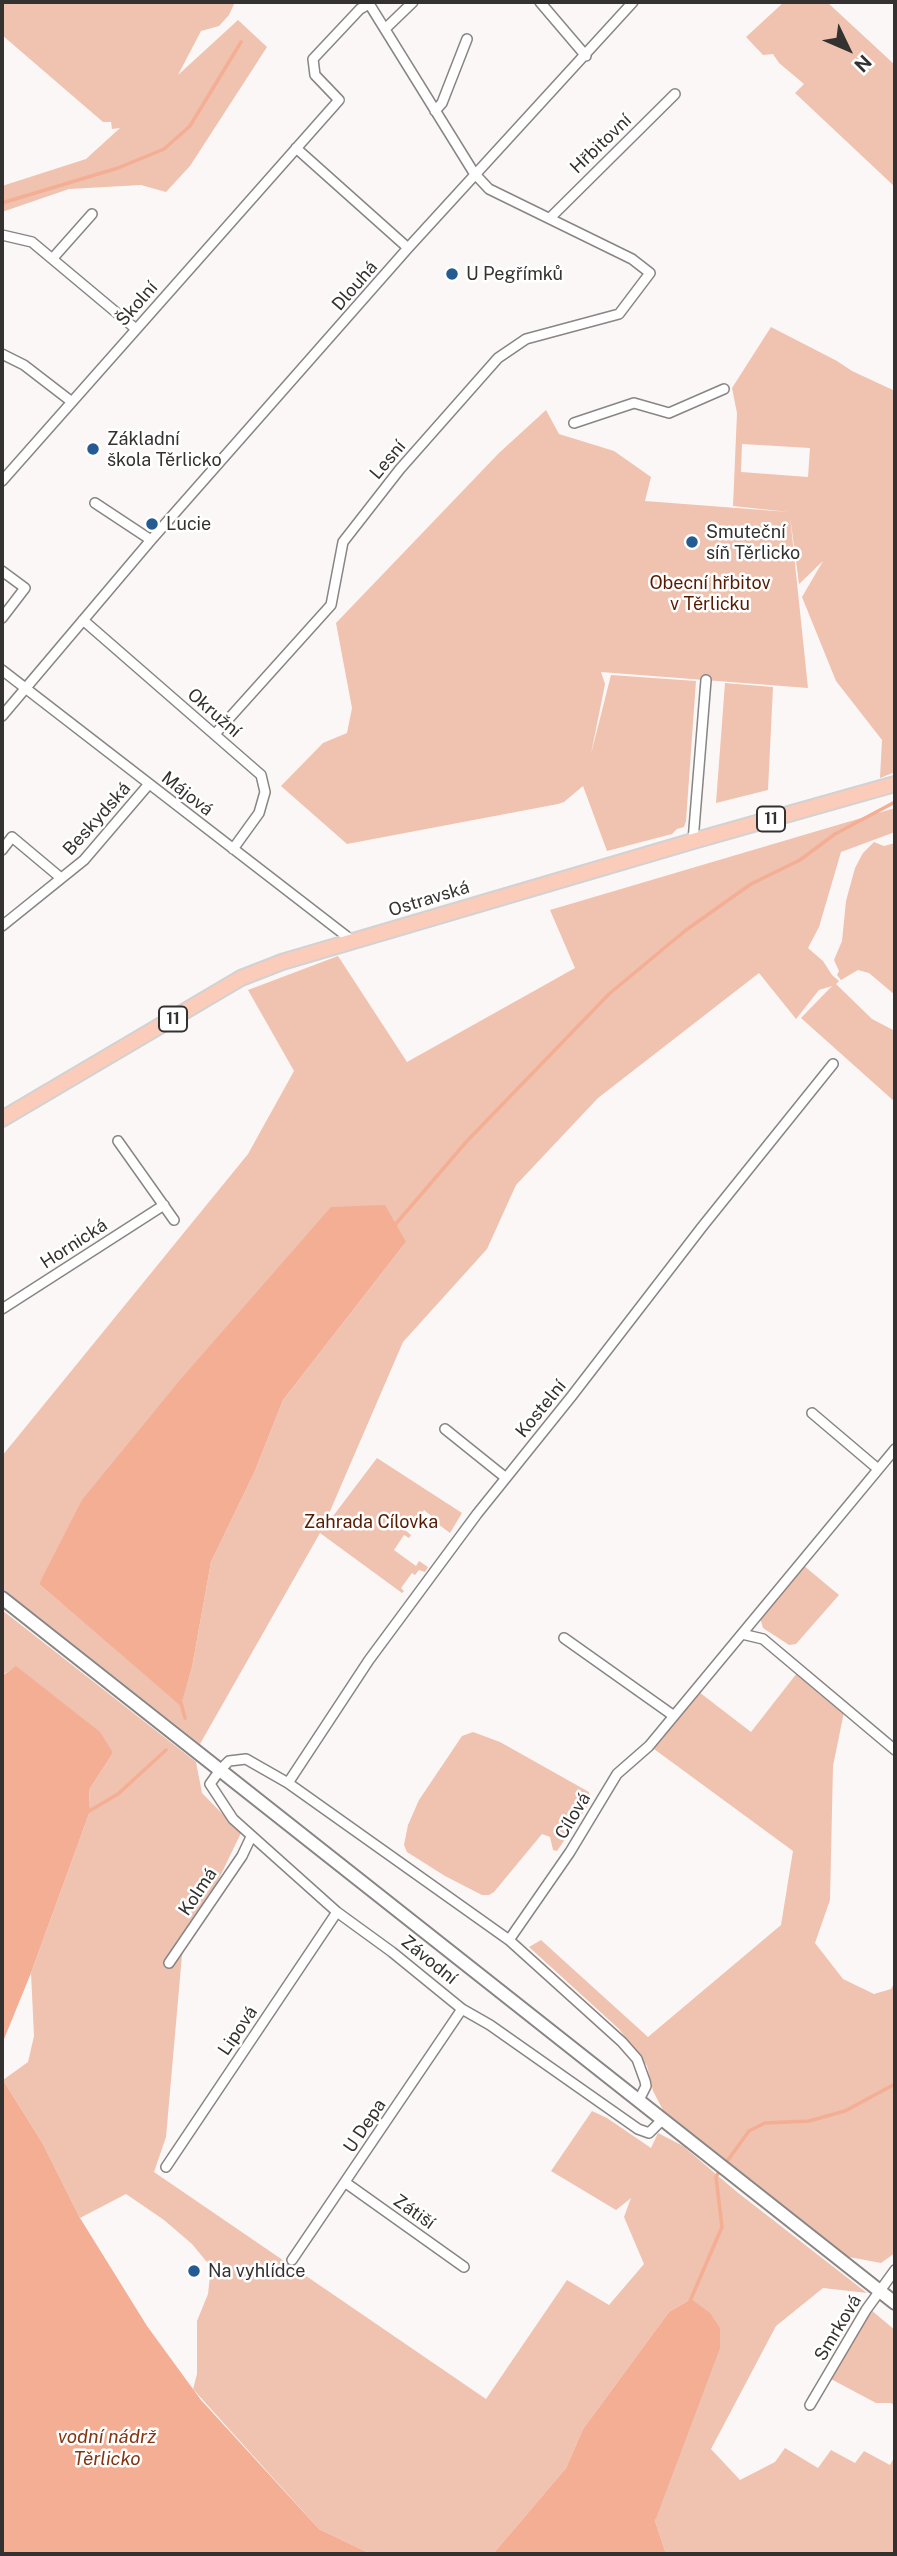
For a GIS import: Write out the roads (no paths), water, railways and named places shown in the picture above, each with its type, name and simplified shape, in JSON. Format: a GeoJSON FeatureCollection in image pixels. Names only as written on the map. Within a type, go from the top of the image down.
{"type":"FeatureCollection","features":[{"type":"Feature","properties":{"kind":"main road","name":"Ostravská"},"geometry":{"type":"LineString","coordinates":[[2,1119],[242,978],[282,962],[895,784]]}},
{"type":"Feature","properties":{"kind":"main road","name":"Závodní"},"geometry":{"type":"LineString","coordinates":[[2,1598],[895,2303]]}},
{"type":"Feature","properties":{"kind":"street"},"geometry":{"type":"LineString","coordinates":[[384,29],[413,2]]}},
{"type":"Feature","properties":{"kind":"street"},"geometry":{"type":"LineString","coordinates":[[540,2],[586,55]]}},
{"type":"Feature","properties":{"kind":"street","name":"Dlouhá"},"geometry":{"type":"LineString","coordinates":[[2,716],[151,540],[474,173],[633,2]]}},
{"type":"Feature","properties":{"kind":"street"},"geometry":{"type":"LineString","coordinates":[[369,3],[474,173],[489,189],[551,217]]}},
{"type":"Feature","properties":{"kind":"street","name":"Školní"},"geometry":{"type":"LineString","coordinates":[[2,481],[339,100],[315,75],[313,59],[360,9],[369,3]]}},
{"type":"Feature","properties":{"kind":"street"},"geometry":{"type":"LineString","coordinates":[[435,111],[442,103],[467,39]]}},
{"type":"Feature","properties":{"kind":"street","name":"Hřbitovní"},"geometry":{"type":"LineString","coordinates":[[551,217],[675,94]]}},
{"type":"Feature","properties":{"kind":"street"},"geometry":{"type":"LineString","coordinates":[[296,148],[408,248]]}},
{"type":"Feature","properties":{"kind":"street"},"geometry":{"type":"LineString","coordinates":[[53,258],[92,214]]}},
{"type":"Feature","properties":{"kind":"street","name":"Lesní"},"geometry":{"type":"LineString","coordinates":[[215,734],[331,605],[343,542],[400,469],[498,358],[526,339],[619,314],[650,273],[632,258],[551,217]]}},
{"type":"Feature","properties":{"kind":"street"},"geometry":{"type":"LineString","coordinates":[[2,235],[32,242],[136,329]]}},
{"type":"Feature","properties":{"kind":"street"},"geometry":{"type":"LineString","coordinates":[[2,354],[24,365],[72,402]]}},
{"type":"Feature","properties":{"kind":"street"},"geometry":{"type":"LineString","coordinates":[[574,423],[634,403],[669,413],[724,389]]}},
{"type":"Feature","properties":{"kind":"street"},"geometry":{"type":"LineString","coordinates":[[95,503],[151,540]]}},
{"type":"Feature","properties":{"kind":"street"},"geometry":{"type":"LineString","coordinates":[[2,570],[25,588],[2,618]]}},
{"type":"Feature","properties":{"kind":"street","name":"Okružní"},"geometry":{"type":"LineString","coordinates":[[83,620],[261,775],[265,792],[259,813],[233,849]]}},
{"type":"Feature","properties":{"kind":"street","name":"Májová"},"geometry":{"type":"LineString","coordinates":[[2,670],[354,942]]}},
{"type":"Feature","properties":{"kind":"street"},"geometry":{"type":"LineString","coordinates":[[693,841],[706,680]]}},
{"type":"Feature","properties":{"kind":"street","name":"Beskydská"},"geometry":{"type":"LineString","coordinates":[[2,926],[84,860],[149,784]]}},
{"type":"Feature","properties":{"kind":"street"},"geometry":{"type":"LineString","coordinates":[[2,850],[12,837],[61,878]]}},
{"type":"Feature","properties":{"kind":"street","name":"Kostelní"},"geometry":{"type":"LineString","coordinates":[[288,1783],[369,1660],[506,1478],[833,1064]]}},
{"type":"Feature","properties":{"kind":"street"},"geometry":{"type":"LineString","coordinates":[[118,1141],[174,1220]]}},
{"type":"Feature","properties":{"kind":"street","name":"Hornická"},"geometry":{"type":"LineString","coordinates":[[2,1309],[164,1205]]}},
{"type":"Feature","properties":{"kind":"street"},"geometry":{"type":"LineString","coordinates":[[812,1413],[878,1469]]}},
{"type":"Feature","properties":{"kind":"street"},"geometry":{"type":"LineString","coordinates":[[445,1429],[506,1478]]}},
{"type":"Feature","properties":{"kind":"street","name":"Cílová"},"geometry":{"type":"LineString","coordinates":[[509,1940],[570,1852],[617,1774],[649,1746],[895,1449]]}},
{"type":"Feature","properties":{"kind":"street"},"geometry":{"type":"LineString","coordinates":[[742,1634],[763,1639],[895,1750]]}},
{"type":"Feature","properties":{"kind":"street"},"geometry":{"type":"LineString","coordinates":[[564,1638],[674,1716]]}},
{"type":"Feature","properties":{"kind":"street"},"geometry":{"type":"LineString","coordinates":[[220,1770],[229,1761],[246,1759],[288,1783],[509,1940],[622,2042],[637,2059],[646,2086],[639,2100]]}},
{"type":"Feature","properties":{"kind":"street","name":"Závodní"},"geometry":{"type":"LineString","coordinates":[[220,1770],[210,1784],[226,1810],[251,1837],[337,1912],[463,2009],[638,2129],[649,2133],[663,2119]]}},
{"type":"Feature","properties":{"kind":"street","name":"Kolmá"},"geometry":{"type":"LineString","coordinates":[[169,1963],[242,1856],[251,1837]]}},
{"type":"Feature","properties":{"kind":"street","name":"Lipová"},"geometry":{"type":"LineString","coordinates":[[166,2167],[337,1912]]}},
{"type":"Feature","properties":{"kind":"street","name":"U Depa"},"geometry":{"type":"LineString","coordinates":[[292,2260],[463,2009]]}},
{"type":"Feature","properties":{"kind":"street","name":"Zátiší"},"geometry":{"type":"LineString","coordinates":[[346,2183],[464,2267]]}},
{"type":"Feature","properties":{"kind":"street","name":"Smrková"},"geometry":{"type":"LineString","coordinates":[[810,2405],[879,2290],[895,2270]]}},
{"type":"Feature","properties":{"kind":"water"},"geometry":{"type":"Polygon","coordinates":[[[385,1205],[406,1242],[283,1400],[255,1471],[211,1562],[192,1667],[181,1706],[39,1584],[82,1500],[180,1380],[331,1207],[385,1205]]]}},
{"type":"Feature","properties":{"kind":"water"},"geometry":{"type":"Polygon","coordinates":[[[16,1666],[100,1732],[113,1753],[89,1790],[90,1811],[2,2044],[2,1676],[16,1666]]]}},
{"type":"Feature","properties":{"kind":"water","name":"vodní nádrž Těrlicko"},"geometry":{"type":"Polygon","coordinates":[[[2,2074],[3,2080],[43,2144],[80,2218],[147,2326],[201,2400],[319,2529],[371,2554],[2,2554],[2,2074]]]}},
{"type":"Feature","properties":{"kind":"water"},"geometry":{"type":"Polygon","coordinates":[[[691,2299],[710,2313],[720,2328],[720,2348],[655,2521],[666,2554],[493,2554],[566,2468],[583,2429],[669,2312],[691,2299]]]}},
{"type":"Feature","properties":{"kind":"waterway"},"geometry":{"type":"LineString","coordinates":[[2,203],[118,168],[164,149],[190,126],[241,42]]}},
{"type":"Feature","properties":{"kind":"waterway"},"geometry":{"type":"LineString","coordinates":[[394,1226],[467,1141],[609,994],[686,930],[751,884],[800,860],[835,834],[895,802]]}},
{"type":"Feature","properties":{"kind":"waterway"},"geometry":{"type":"LineString","coordinates":[[181,1703],[185,1718]]}},
{"type":"Feature","properties":{"kind":"waterway"},"geometry":{"type":"LineString","coordinates":[[86,1813],[118,1794],[166,1750]]}},
{"type":"Feature","properties":{"kind":"waterway"},"geometry":{"type":"LineString","coordinates":[[725,2164],[749,2131],[765,2123],[809,2121],[845,2111],[895,2084]]}},
{"type":"Feature","properties":{"kind":"waterway"},"geometry":{"type":"LineString","coordinates":[[690,2301],[722,2227],[716,2177],[720,2170]]}},
{"type":"Feature","properties":{"kind":"place","name":"U Pegřímků"},"geometry":{"type":"Point","coordinates":[452,274]}},
{"type":"Feature","properties":{"kind":"place","name":"Základní škola Těrlicko"},"geometry":{"type":"Point","coordinates":[93,449]}},
{"type":"Feature","properties":{"kind":"place","name":"Lucie"},"geometry":{"type":"Point","coordinates":[152,524]}},
{"type":"Feature","properties":{"kind":"place","name":"Smuteční síň Těrlicko"},"geometry":{"type":"Point","coordinates":[692,542]}},
{"type":"Feature","properties":{"kind":"place","name":"Na vyhlídce"},"geometry":{"type":"Point","coordinates":[194,2271]}},
{"type":"Feature","properties":{"kind":"park label","name":"Obecní hřbitov v Těrlicku"},"geometry":{"type":"Point","coordinates":[710,593]}},
{"type":"Feature","properties":{"kind":"park label","name":"Zahrada Cílovka"},"geometry":{"type":"Point","coordinates":[371,1522]}}]}
